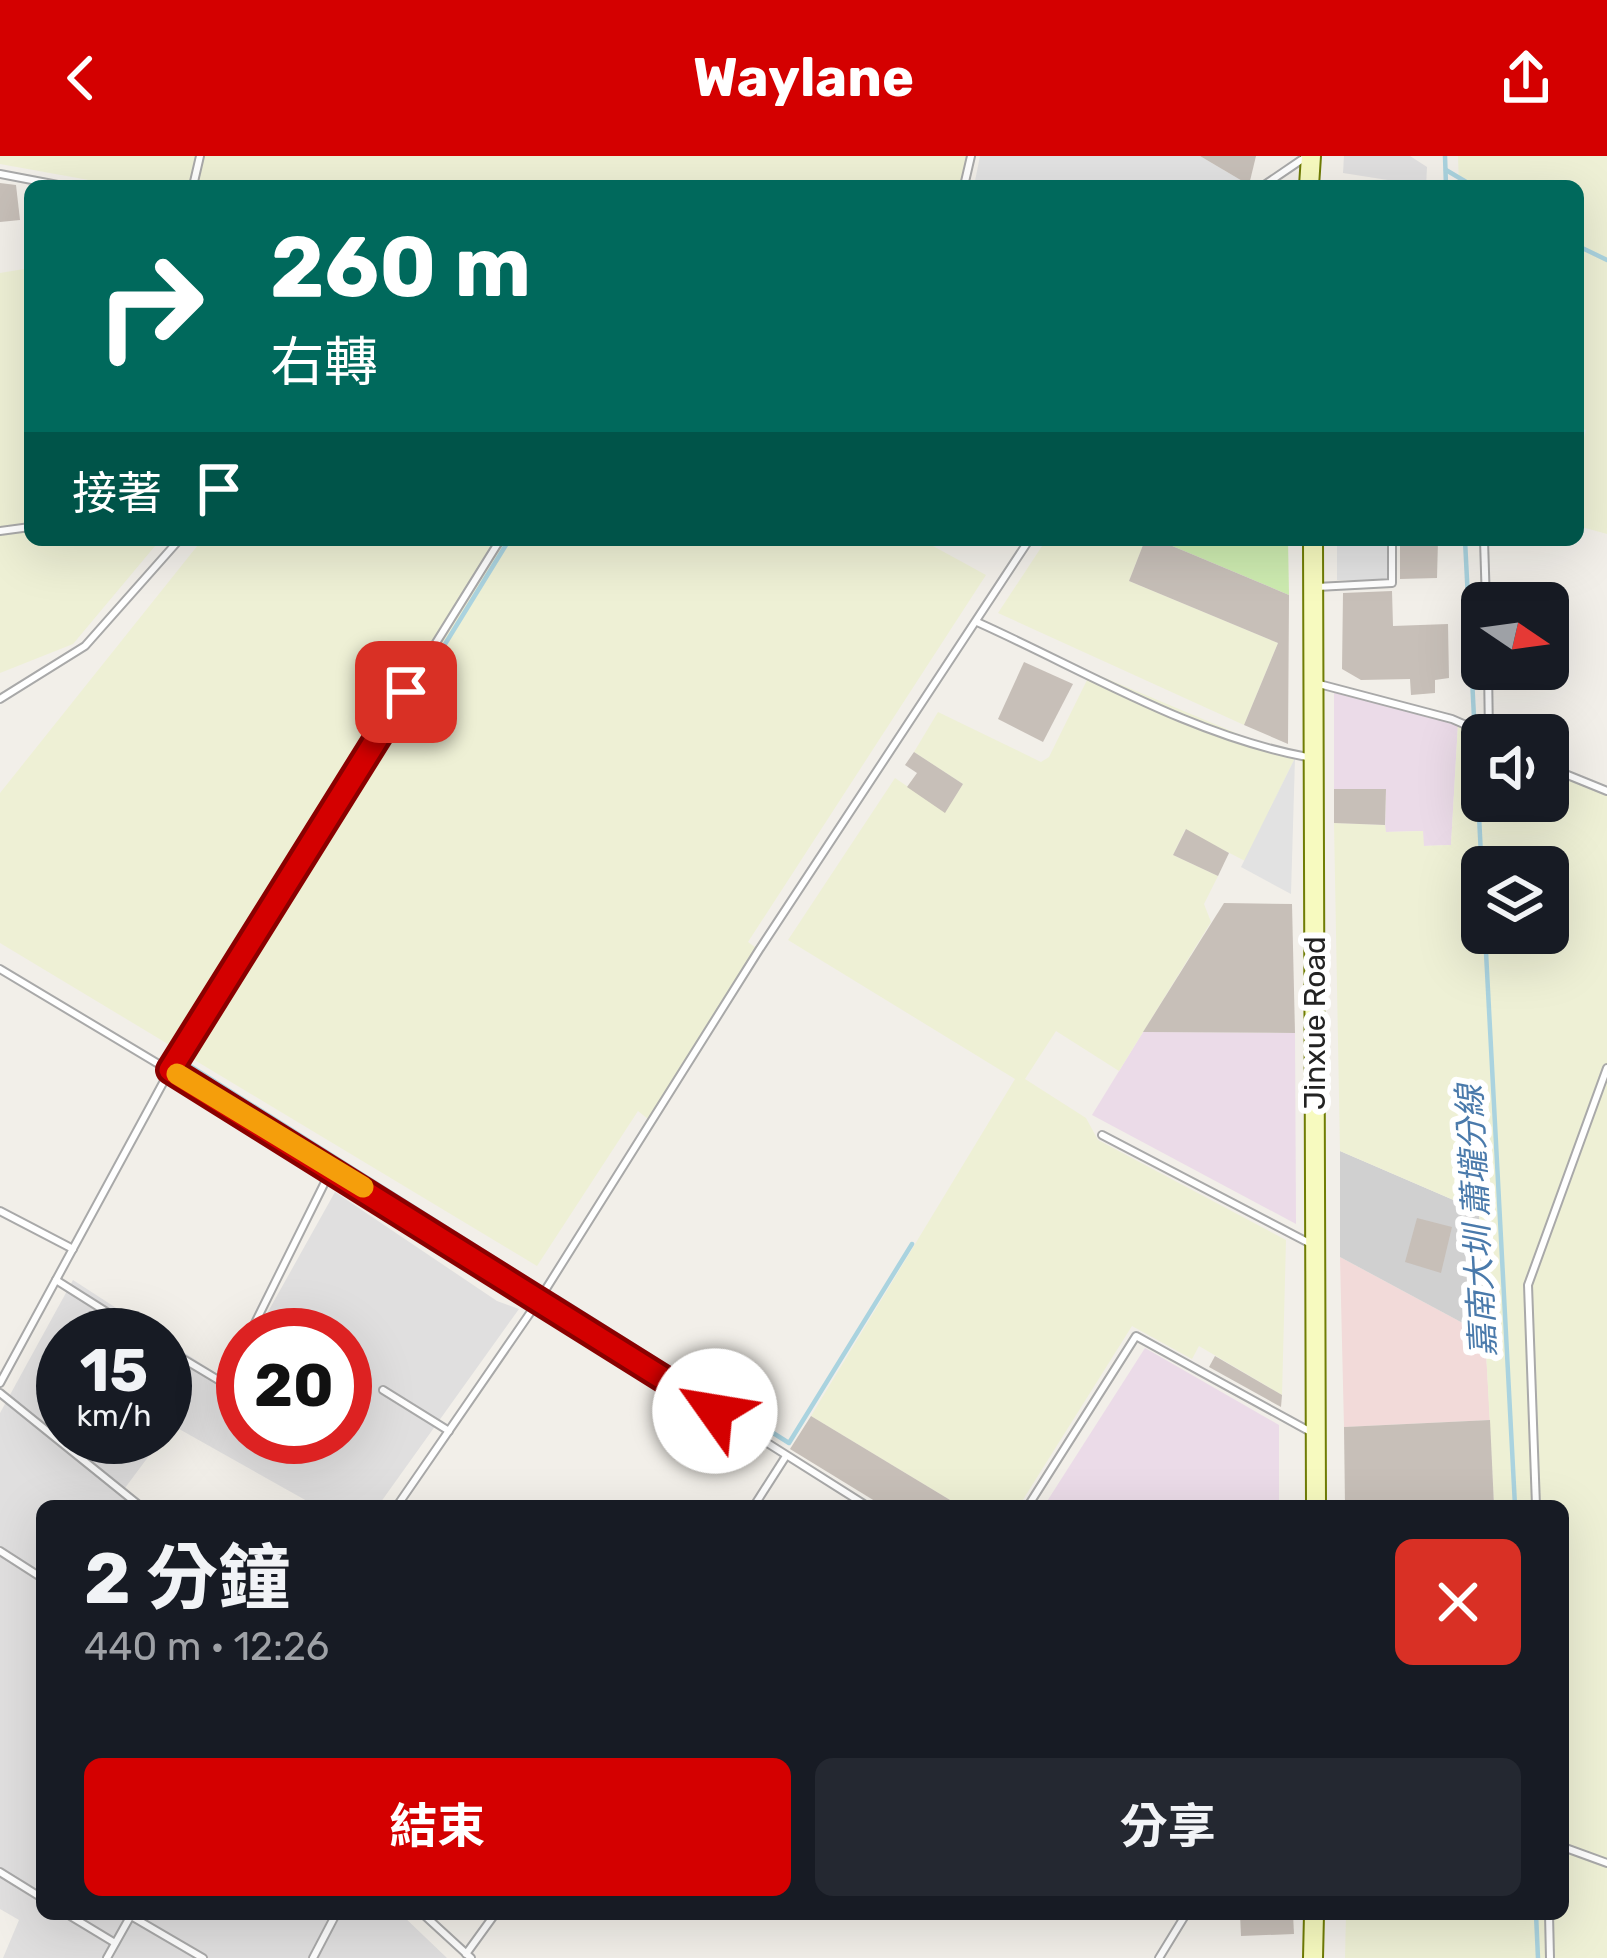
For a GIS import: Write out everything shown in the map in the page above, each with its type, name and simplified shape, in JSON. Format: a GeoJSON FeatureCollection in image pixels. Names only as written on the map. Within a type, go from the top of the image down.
{"type":"FeatureCollection","features":[{"type":"Feature","properties":{"kind":"main road","name":"Jinxue Road"},"geometry":{"type":"LineString","coordinates":[[1313,546],[1316,1500]]}},
{"type":"Feature","properties":{"kind":"main road"},"geometry":{"type":"LineString","coordinates":[[1313,1958],[1314,1920]]}},
{"type":"Feature","properties":{"kind":"lane"},"geometry":{"type":"LineString","coordinates":[[1273,180],[1309,156]]}},
{"type":"Feature","properties":{"kind":"lane"},"geometry":{"type":"LineString","coordinates":[[0,174],[32,180]]}},
{"type":"Feature","properties":{"kind":"lane"},"geometry":{"type":"LineString","coordinates":[[0,699],[85,646],[174,546]]}},
{"type":"Feature","properties":{"kind":"lane"},"geometry":{"type":"LineString","coordinates":[[0,1383],[170,1070],[496,546]]}},
{"type":"Feature","properties":{"kind":"lane"},"geometry":{"type":"LineString","coordinates":[[401,1500],[539,1300],[759,950],[1025,546]]}},
{"type":"Feature","properties":{"kind":"lane"},"geometry":{"type":"LineString","coordinates":[[1313,588],[1392,584],[1392,546]]}},
{"type":"Feature","properties":{"kind":"lane"},"geometry":{"type":"LineString","coordinates":[[1484,546],[1485,582]]}},
{"type":"Feature","properties":{"kind":"lane"},"geometry":{"type":"LineString","coordinates":[[976,622],[1100,682],[1242,740],[1311,758]]}},
{"type":"Feature","properties":{"kind":"lane"},"geometry":{"type":"LineString","coordinates":[[1310,682],[1461,723]]}},
{"type":"Feature","properties":{"kind":"lane"},"geometry":{"type":"LineString","coordinates":[[1569,775],[1607,790]]}},
{"type":"Feature","properties":{"kind":"lane"},"geometry":{"type":"LineString","coordinates":[[0,969],[332,1168],[857,1500]]}},
{"type":"Feature","properties":{"kind":"lane"},"geometry":{"type":"LineString","coordinates":[[1536,1500],[1528,1286],[1607,1068]]}},
{"type":"Feature","properties":{"kind":"lane"},"geometry":{"type":"LineString","coordinates":[[1102,1135],[1316,1247]]}},
{"type":"Feature","properties":{"kind":"lane"},"geometry":{"type":"LineString","coordinates":[[262,1308],[332,1168]]}},
{"type":"Feature","properties":{"kind":"lane"},"geometry":{"type":"LineString","coordinates":[[0,1210],[73,1250]]}},
{"type":"Feature","properties":{"kind":"lane"},"geometry":{"type":"LineString","coordinates":[[56,1280],[100,1308]]}},
{"type":"Feature","properties":{"kind":"lane"},"geometry":{"type":"LineString","coordinates":[[1032,1500],[1136,1336],[1317,1436]]}},
{"type":"Feature","properties":{"kind":"lane"},"geometry":{"type":"LineString","coordinates":[[383,1390],[449,1431]]}},
{"type":"Feature","properties":{"kind":"lane"},"geometry":{"type":"LineString","coordinates":[[0,1394],[132,1500]]}},
{"type":"Feature","properties":{"kind":"lane"},"geometry":{"type":"LineString","coordinates":[[758,1500],[785,1456]]}},
{"type":"Feature","properties":{"kind":"lane"},"geometry":{"type":"LineString","coordinates":[[0,1551],[36,1574]]}},
{"type":"Feature","properties":{"kind":"lane"},"geometry":{"type":"LineString","coordinates":[[1569,1849],[1607,1863]]}},
{"type":"Feature","properties":{"kind":"lane"},"geometry":{"type":"LineString","coordinates":[[0,1872],[36,1894]]}},
{"type":"Feature","properties":{"kind":"lane"},"geometry":{"type":"LineString","coordinates":[[78,1920],[115,1943]]}},
{"type":"Feature","properties":{"kind":"lane"},"geometry":{"type":"LineString","coordinates":[[107,1958],[129,1920]]}},
{"type":"Feature","properties":{"kind":"lane"},"geometry":{"type":"LineString","coordinates":[[140,1920],[203,1958]]}},
{"type":"Feature","properties":{"kind":"lane"},"geometry":{"type":"LineString","coordinates":[[313,1958],[333,1920]]}},
{"type":"Feature","properties":{"kind":"lane"},"geometry":{"type":"LineString","coordinates":[[429,1920],[468,1956],[491,1920]]}},
{"type":"Feature","properties":{"kind":"lane"},"geometry":{"type":"LineString","coordinates":[[1159,1958],[1182,1920]]}},
{"type":"Feature","properties":{"kind":"lane"},"geometry":{"type":"LineString","coordinates":[[1550,1920],[1550,1958]]}},
{"type":"Feature","properties":{"kind":"shaded area"},"geometry":{"type":"Polygon","coordinates":[[[980,156],[1200,156],[1241,180],[975,180],[980,156]]]}},
{"type":"Feature","properties":{"kind":"shaded area"},"geometry":{"type":"Polygon","coordinates":[[[1344,156],[1410,156],[1427,167],[1426,180],[1343,173],[1344,156]]]}},
{"type":"Feature","properties":{"kind":"shaded area"},"geometry":{"type":"Polygon","coordinates":[[[1337,546],[1387,546],[1387,580],[1337,580],[1337,546]]]}},
{"type":"Feature","properties":{"kind":"shaded area"},"geometry":{"type":"Polygon","coordinates":[[[1334,693],[1380,695],[1458,724],[1451,845],[1423,846],[1423,831],[1385,832],[1386,790],[1334,789],[1334,693]]]}},
{"type":"Feature","properties":{"kind":"shaded area"},"geometry":{"type":"Polygon","coordinates":[[[1295,758],[1291,894],[1241,867],[1295,758]]]}},
{"type":"Feature","properties":{"kind":"shaded area"},"geometry":{"type":"Polygon","coordinates":[[[1143,1032],[1295,1033],[1296,1224],[1092,1115],[1143,1032]]]}},
{"type":"Feature","properties":{"kind":"shaded area"},"geometry":{"type":"Polygon","coordinates":[[[1340,1151],[1479,1211],[1485,1335],[1340,1257],[1340,1151]]]}},
{"type":"Feature","properties":{"kind":"shaded area"},"geometry":{"type":"Polygon","coordinates":[[[335,1192],[497,1301],[519,1309],[382,1500],[305,1500],[241,1464],[372,1464],[372,1308],[270,1308],[335,1192]]]}},
{"type":"Feature","properties":{"kind":"shaded area"},"geometry":{"type":"Polygon","coordinates":[[[1340,1257],[1485,1335],[1490,1420],[1344,1427],[1340,1257]]]}},
{"type":"Feature","properties":{"kind":"shaded area"},"geometry":{"type":"Polygon","coordinates":[[[73,1280],[116,1308],[58,1308],[73,1280]]]}},
{"type":"Feature","properties":{"kind":"shaded area"},"geometry":{"type":"Polygon","coordinates":[[[36,1347],[36,1464],[143,1464],[122,1492],[131,1500],[36,1500],[36,1920],[407,1920],[447,1958],[3,1958],[19,1920],[0,1909],[0,1413],[36,1347]]]}},
{"type":"Feature","properties":{"kind":"shaded area"},"geometry":{"type":"Polygon","coordinates":[[[1145,1348],[1279,1425],[1279,1500],[1048,1500],[1145,1348]]]}},
{"type":"Feature","properties":{"kind":"shaded area"},"geometry":{"type":"Polygon","coordinates":[[[192,1358],[216,1373],[216,1450],[192,1436],[192,1358]]]}},
{"type":"Feature","properties":{"kind":"green space"},"geometry":{"type":"Polygon","coordinates":[[[0,156],[966,156],[962,180],[89,180],[0,164],[0,156]]]}},
{"type":"Feature","properties":{"kind":"green space"},"geometry":{"type":"Polygon","coordinates":[[[1458,156],[1607,156],[1607,534],[1584,528],[1584,180],[1459,180],[1458,156]]]}},
{"type":"Feature","properties":{"kind":"green space"},"geometry":{"type":"Polygon","coordinates":[[[24,269],[24,546],[155,546],[73,644],[0,673],[0,273],[24,269]]]}},
{"type":"Feature","properties":{"kind":"green space"},"geometry":{"type":"Polygon","coordinates":[[[197,546],[933,546],[986,575],[748,942],[759,950],[653,1123],[638,1111],[537,1266],[0,943],[0,793],[197,546]]]}},
{"type":"Feature","properties":{"kind":"green space"},"geometry":{"type":"Polygon","coordinates":[[[1042,546],[1143,546],[1129,581],[1278,643],[1244,725],[998,613],[1042,546]]]}},
{"type":"Feature","properties":{"kind":"green space"},"geometry":{"type":"Polygon","coordinates":[[[1172,546],[1288,546],[1289,595],[1172,546]]]}},
{"type":"Feature","properties":{"kind":"green space"},"geometry":{"type":"Polygon","coordinates":[[[1091,672],[1295,758],[1245,861],[1185,830],[1173,855],[1218,876],[1204,904],[1211,922],[1119,1071],[1056,1031],[1025,1079],[1086,1118],[1098,1140],[1286,1240],[1282,1395],[1199,1346],[1192,1359],[1132,1326],[1023,1500],[950,1500],[811,1416],[1015,1079],[788,940],[895,778],[945,812],[963,784],[914,752],[938,712],[1041,762],[1049,757],[1091,672]]]}},
{"type":"Feature","properties":{"kind":"green space"},"geometry":{"type":"Polygon","coordinates":[[[1458,724],[1461,822],[1569,822],[1569,773],[1607,790],[1607,1958],[1345,1958],[1346,1920],[1569,1920],[1569,1500],[1494,1500],[1479,1211],[1340,1151],[1334,823],[1385,825],[1386,832],[1423,831],[1424,846],[1451,845],[1458,724]]]}},
{"type":"Feature","properties":{"kind":"building"},"geometry":{"type":"Polygon","coordinates":[[[1200,156],[1256,156],[1250,180],[1241,180],[1200,156]]]}},
{"type":"Feature","properties":{"kind":"building"},"geometry":{"type":"Polygon","coordinates":[[[0,183],[16,185],[20,220],[0,222],[0,183]]]}},
{"type":"Feature","properties":{"kind":"building"},"geometry":{"type":"Polygon","coordinates":[[[1143,546],[1172,546],[1289,595],[1288,744],[1244,725],[1278,643],[1129,581],[1143,546]]]}},
{"type":"Feature","properties":{"kind":"building"},"geometry":{"type":"Polygon","coordinates":[[[1400,546],[1438,546],[1437,578],[1400,579],[1400,546]]]}},
{"type":"Feature","properties":{"kind":"building"},"geometry":{"type":"Polygon","coordinates":[[[1392,591],[1393,626],[1448,624],[1449,678],[1435,680],[1435,693],[1411,695],[1410,679],[1361,680],[1342,669],[1343,593],[1392,591]]]}},
{"type":"Feature","properties":{"kind":"building"},"geometry":{"type":"Polygon","coordinates":[[[1024,662],[1073,684],[1043,742],[998,719],[1024,662]]]}},
{"type":"Feature","properties":{"kind":"building"},"geometry":{"type":"Polygon","coordinates":[[[914,752],[963,784],[945,813],[907,787],[917,773],[905,765],[914,752]]]}},
{"type":"Feature","properties":{"kind":"building"},"geometry":{"type":"Polygon","coordinates":[[[1334,789],[1386,789],[1385,825],[1334,823],[1334,789]]]}},
{"type":"Feature","properties":{"kind":"building"},"geometry":{"type":"Polygon","coordinates":[[[1186,829],[1229,853],[1218,876],[1173,855],[1186,829]]]}},
{"type":"Feature","properties":{"kind":"building"},"geometry":{"type":"Polygon","coordinates":[[[1224,903],[1292,904],[1295,1033],[1143,1032],[1224,903]]]}},
{"type":"Feature","properties":{"kind":"building"},"geometry":{"type":"Polygon","coordinates":[[[1417,1218],[1452,1227],[1441,1273],[1405,1262],[1417,1218]]]}},
{"type":"Feature","properties":{"kind":"building"},"geometry":{"type":"Polygon","coordinates":[[[1215,1356],[1282,1395],[1281,1407],[1209,1367],[1215,1356]]]}},
{"type":"Feature","properties":{"kind":"building"},"geometry":{"type":"Polygon","coordinates":[[[811,1416],[950,1500],[873,1500],[790,1449],[811,1416]]]}},
{"type":"Feature","properties":{"kind":"building"},"geometry":{"type":"Polygon","coordinates":[[[1490,1420],[1494,1500],[1345,1500],[1344,1427],[1490,1420]]]}},
{"type":"Feature","properties":{"kind":"building"},"geometry":{"type":"Polygon","coordinates":[[[1240,1920],[1293,1920],[1294,1934],[1241,1936],[1240,1920]]]}},
{"type":"Feature","properties":{"kind":"waterway","name":"嘉南大圳 蕭壠分線"},"geometry":{"type":"LineString","coordinates":[[1445,156],[1446,180]]}},
{"type":"Feature","properties":{"kind":"waterway"},"geometry":{"type":"LineString","coordinates":[[1446,170],[1463,180]]}},
{"type":"Feature","properties":{"kind":"waterway"},"geometry":{"type":"LineString","coordinates":[[1584,249],[1607,260]]}},
{"type":"Feature","properties":{"kind":"waterway"},"geometry":{"type":"LineString","coordinates":[[505,546],[187,1064],[534,1283]]}},
{"type":"Feature","properties":{"kind":"waterway","name":"嘉南大圳 蕭壠分線"},"geometry":{"type":"LineString","coordinates":[[1465,546],[1481,846]]}},
{"type":"Feature","properties":{"kind":"waterway","name":"嘉南大圳 蕭壠分線"},"geometry":{"type":"LineString","coordinates":[[1486,954],[1515,1500]]}},
{"type":"Feature","properties":{"kind":"waterway"},"geometry":{"type":"LineString","coordinates":[[557,1297],[789,1443],[912,1244]]}},
{"type":"Feature","properties":{"kind":"waterway","name":"嘉南大圳 蕭壠分線"},"geometry":{"type":"LineString","coordinates":[[1536,1920],[1538,1958]]}},
{"type":"Feature","properties":{"kind":"slow traffic"},"geometry":{"type":"LineString","coordinates":[[177,1074],[363,1187]]}},
{"type":"Feature","properties":{"kind":"route"},"geometry":{"type":"LineString","coordinates":[[406,692],[170,1070],[715,1411]]}}]}
